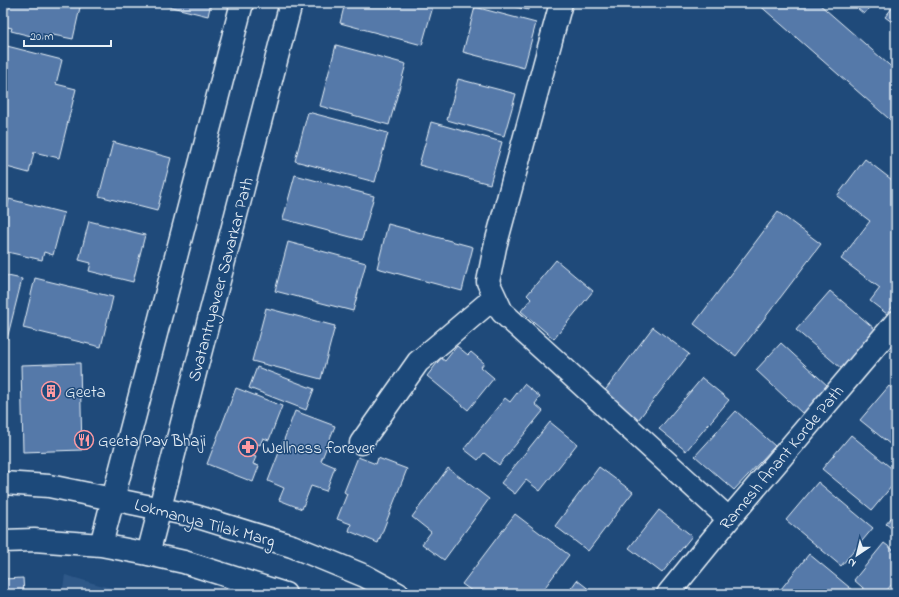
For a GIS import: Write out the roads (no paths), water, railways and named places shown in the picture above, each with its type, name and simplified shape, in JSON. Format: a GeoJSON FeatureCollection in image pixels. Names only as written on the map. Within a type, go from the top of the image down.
{"type":"FeatureCollection","features":[{"type":"Feature","properties":{"kind":"main road"},"geometry":{"type":"LineString","coordinates":[[101,545],[242,3]]}},
{"type":"Feature","properties":{"kind":"main road","name":"Svatantryaveer Savarkar Path"},"geometry":{"type":"LineString","coordinates":[[148,554],[291,3]]}},
{"type":"Feature","properties":{"kind":"main road"},"geometry":{"type":"LineString","coordinates":[[561,3],[488,282],[502,312],[729,519]]}},
{"type":"Feature","properties":{"kind":"main road"},"geometry":{"type":"LineString","coordinates":[[361,443],[418,362],[495,297]]}},
{"type":"Feature","properties":{"kind":"main road","name":"Ramesh Anant Korde Path"},"geometry":{"type":"LineString","coordinates":[[668,594],[729,519],[896,322]]}},
{"type":"Feature","properties":{"kind":"main road","name":"Lokmanya Tilak Marg"},"geometry":{"type":"LineString","coordinates":[[3,483],[49,486],[195,516],[292,546],[365,576],[398,594]]}},
{"type":"Feature","properties":{"kind":"main road"},"geometry":{"type":"LineString","coordinates":[[3,541],[34,540],[101,545],[184,562],[285,594]]}},
{"type":"Feature","properties":{"kind":"place","name":"Geeta"},"geometry":{"type":"Point","coordinates":[51,391]}},
{"type":"Feature","properties":{"kind":"place","name":"Geeta Pav Bhaji"},"geometry":{"type":"Point","coordinates":[84,440]}},
{"type":"Feature","properties":{"kind":"place","name":"Wellness forever"},"geometry":{"type":"Point","coordinates":[248,447]}}]}
